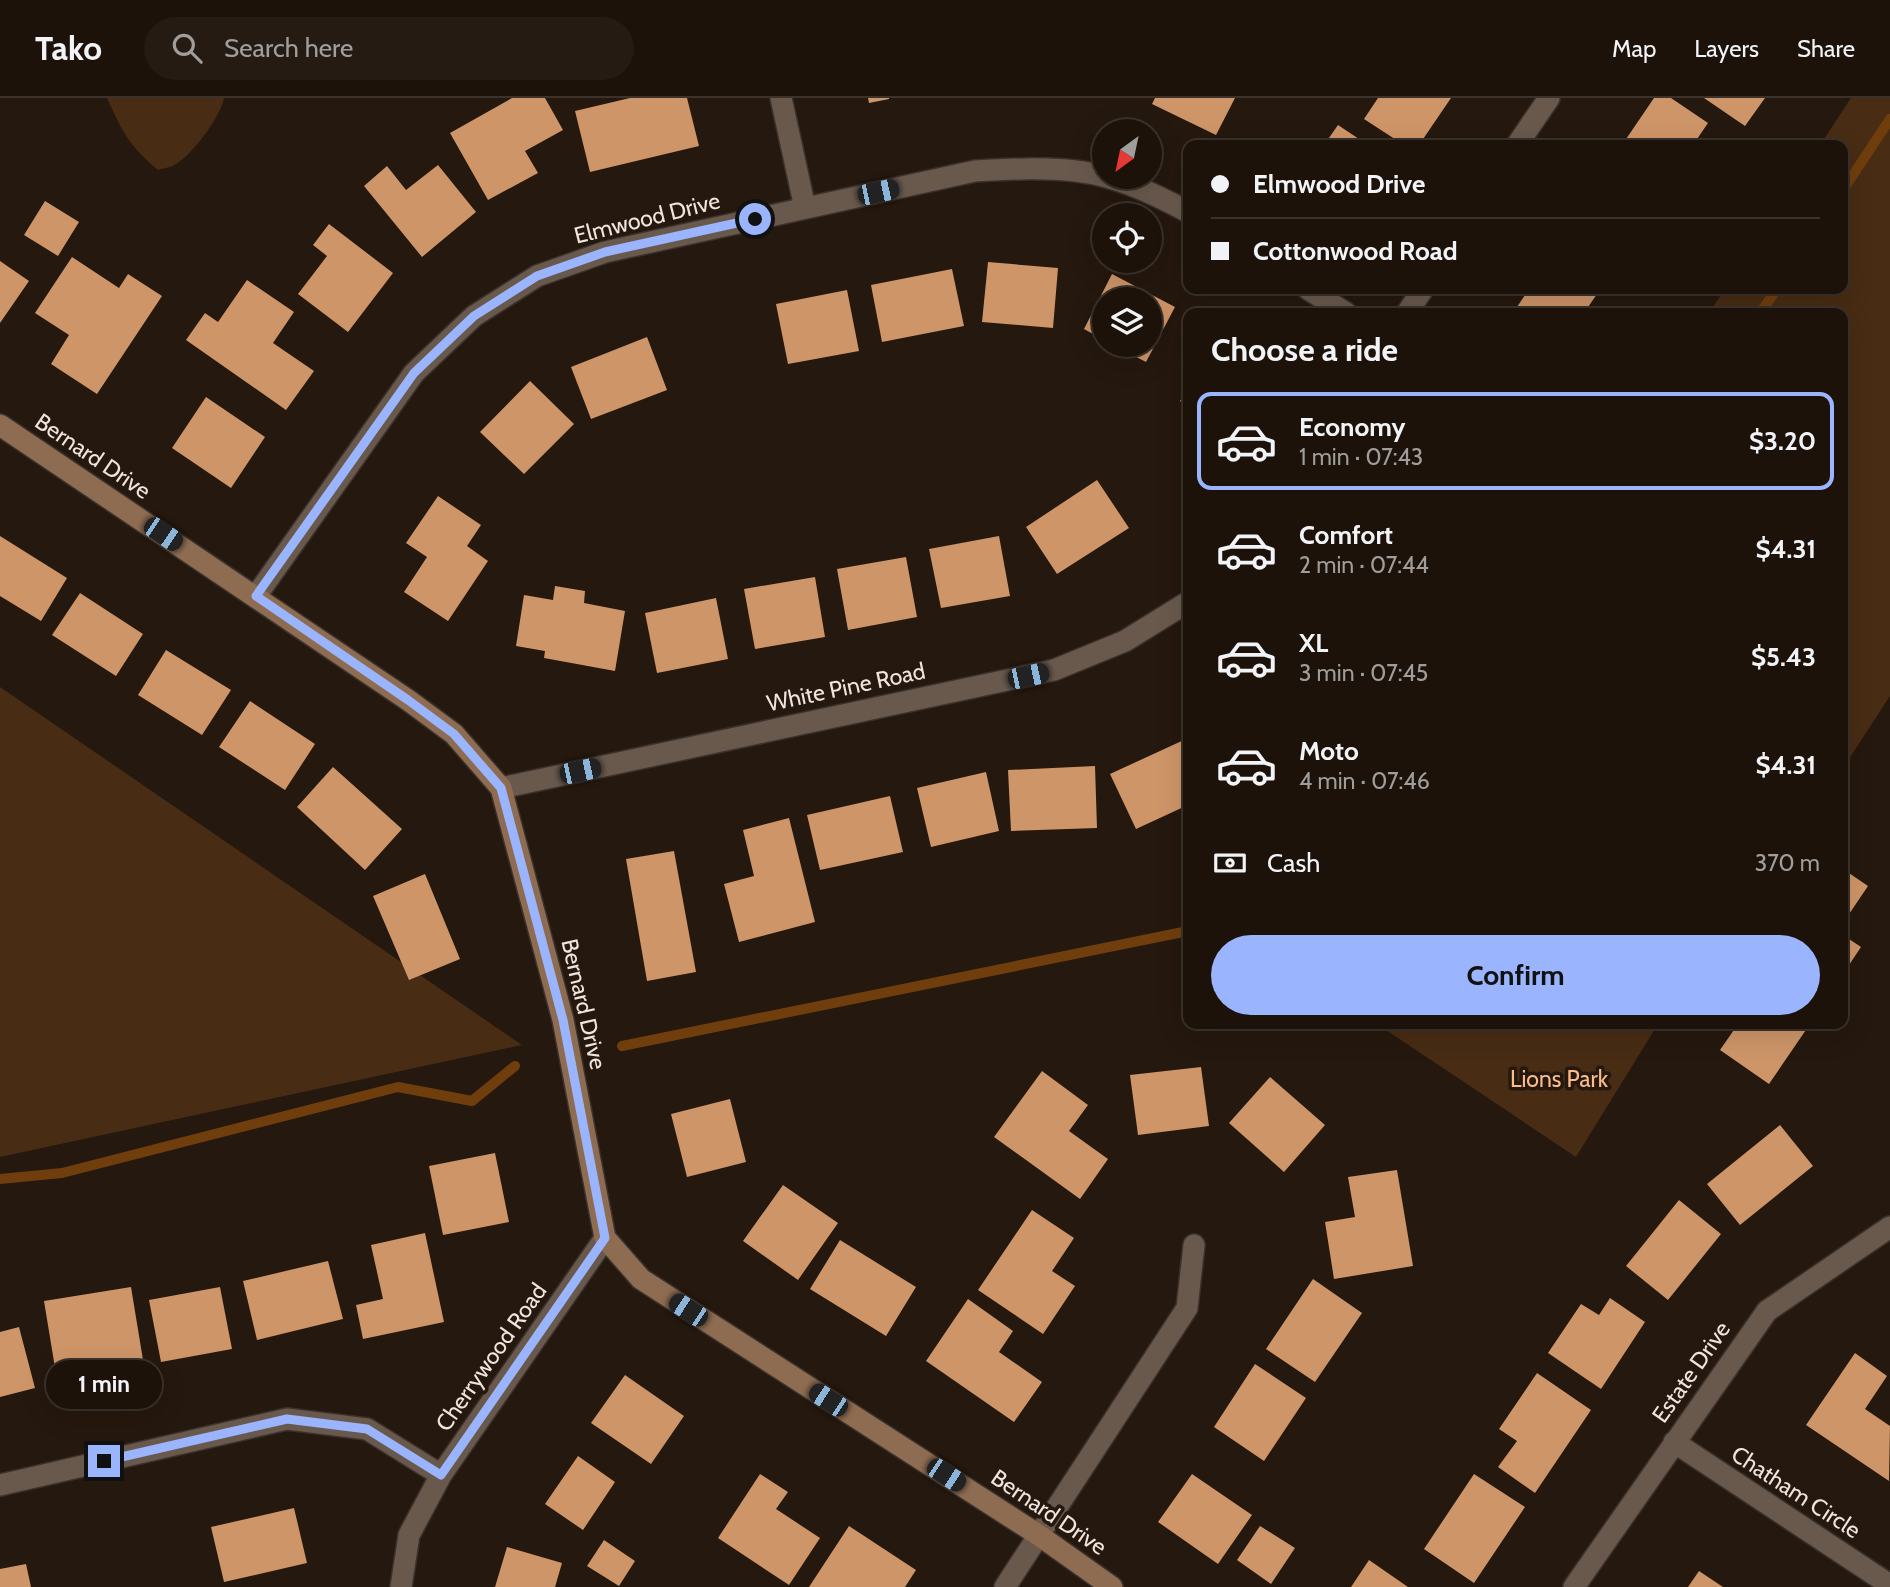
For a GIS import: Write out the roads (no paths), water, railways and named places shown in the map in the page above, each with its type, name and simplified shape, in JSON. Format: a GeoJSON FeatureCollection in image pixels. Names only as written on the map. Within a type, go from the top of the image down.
{"type":"FeatureCollection","features":[{"type":"Feature","properties":{"kind":"street"},"geometry":{"type":"LineString","coordinates":[[781,98],[806,208]]}},
{"type":"Feature","properties":{"kind":"street"},"geometry":{"type":"LineString","coordinates":[[1520,140],[1549,98]]}},
{"type":"Feature","properties":{"kind":"street","name":"Elmwood Drive"},"geometry":{"type":"LineString","coordinates":[[256,596],[414,373],[474,316],[537,276],[605,252],[975,171],[1037,169],[1085,172],[1125,183],[1183,210]]}},
{"type":"Feature","properties":{"kind":"street"},"geometry":{"type":"LineString","coordinates":[[1316,294],[1338,308]]}},
{"type":"Feature","properties":{"kind":"street","name":"Bernard Drive"},"geometry":{"type":"LineString","coordinates":[[0,425],[408,700],[454,734],[501,788],[563,1020],[605,1238],[641,1279],[1040,1536],[1112,1587]]}},
{"type":"Feature","properties":{"kind":"street","name":"White Pine Road"},"geometry":{"type":"LineString","coordinates":[[501,788],[1055,670],[1125,641],[1183,605]]}},
{"type":"Feature","properties":{"kind":"street","name":"Estate Drive"},"geometry":{"type":"LineString","coordinates":[[1574,1587],[1767,1311],[1890,1227]]}},
{"type":"Feature","properties":{"kind":"street","name":"Cherrywood Road"},"geometry":{"type":"LineString","coordinates":[[401,1587],[410,1535],[441,1475],[605,1238]]}},
{"type":"Feature","properties":{"kind":"street"},"geometry":{"type":"LineString","coordinates":[[1005,1587],[1187,1308],[1194,1245]]}},
{"type":"Feature","properties":{"kind":"street"},"geometry":{"type":"LineString","coordinates":[[0,1485],[287,1419],[367,1429],[441,1475]]}},
{"type":"Feature","properties":{"kind":"street","name":"Chatham Circle"},"geometry":{"type":"LineString","coordinates":[[1674,1443],[1890,1585]]}},
{"type":"Feature","properties":{"kind":"waterway"},"geometry":{"type":"LineString","coordinates":[[1848,182],[1890,119]]}},
{"type":"Feature","properties":{"kind":"waterway"},"geometry":{"type":"LineString","coordinates":[[1764,308],[1773,294]]}},
{"type":"Feature","properties":{"kind":"waterway"},"geometry":{"type":"LineString","coordinates":[[622,1046],[1183,932]]}},
{"type":"Feature","properties":{"kind":"waterway"},"geometry":{"type":"LineString","coordinates":[[0,1179],[62,1173],[398,1087],[472,1101],[515,1066]]}},
{"type":"Feature","properties":{"kind":"park label","name":"Lions Park"},"geometry":{"type":"Point","coordinates":[1559,1079]}}]}
